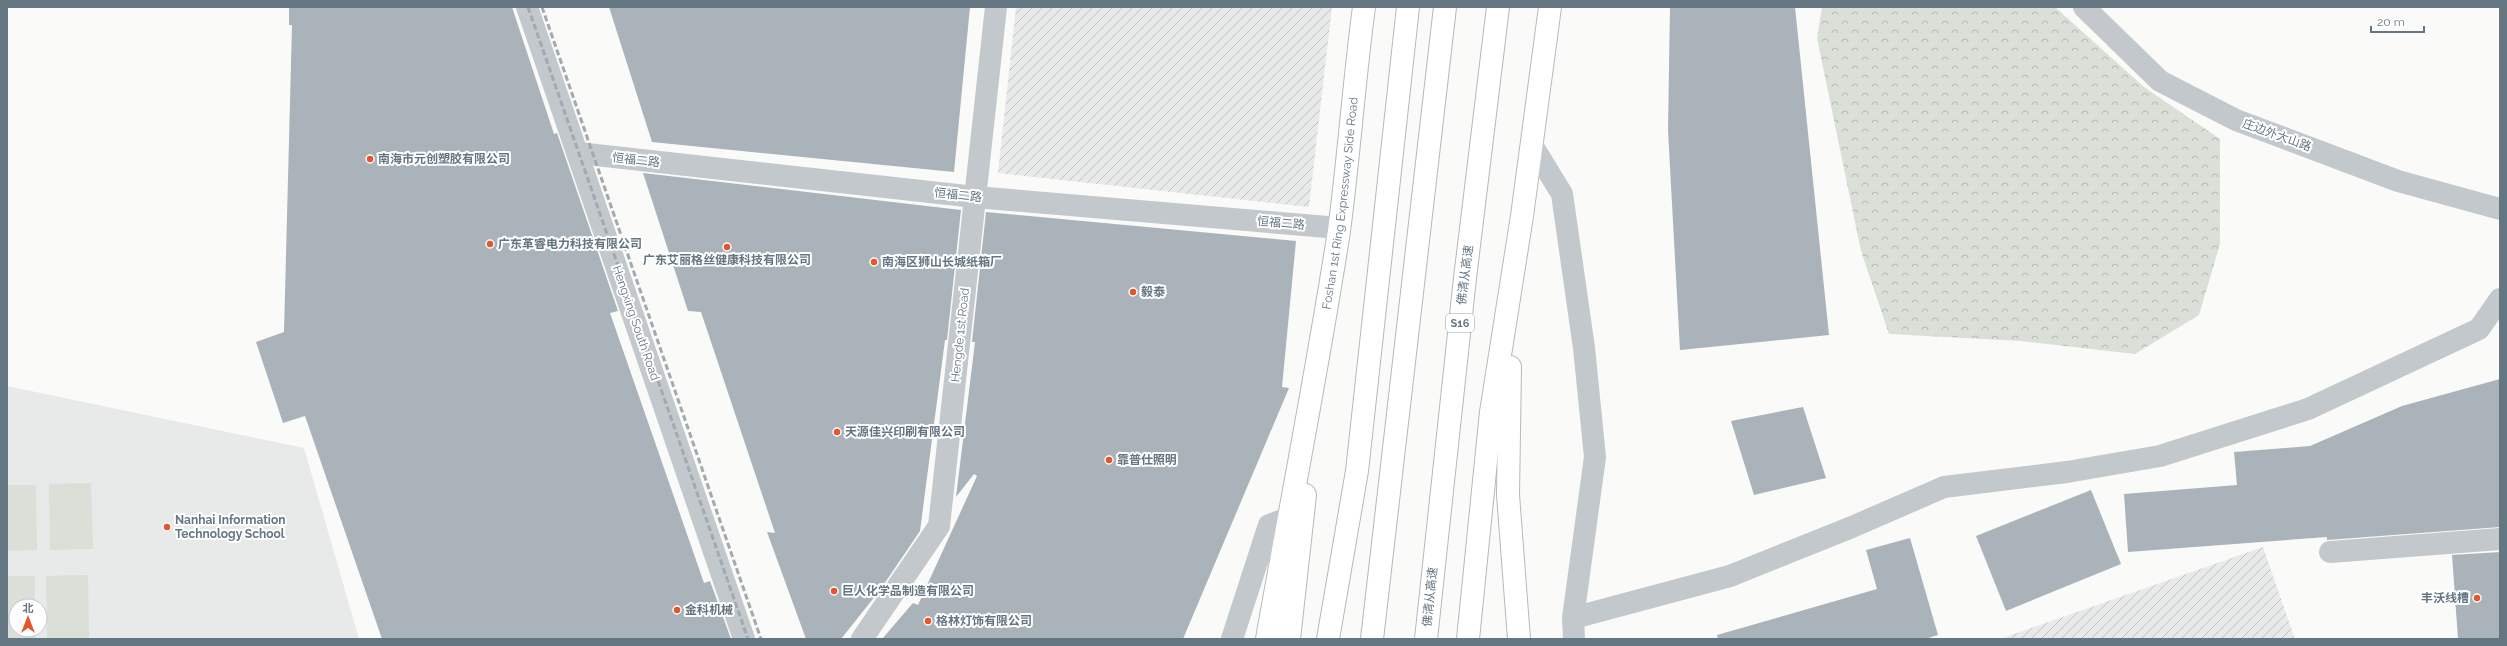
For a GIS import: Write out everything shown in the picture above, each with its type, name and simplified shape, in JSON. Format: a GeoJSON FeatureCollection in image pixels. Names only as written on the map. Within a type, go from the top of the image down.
{"type":"FeatureCollection","features":[{"type":"Feature","properties":{"kind":"main road","name":"Foshan 1st Ring Expressway Side Road"},"geometry":{"type":"LineString","coordinates":[[1312,398],[1339,228],[1354,80],[1364,7]]}},
{"type":"Feature","properties":{"kind":"main road"},"geometry":{"type":"LineString","coordinates":[[1328,639],[1357,471],[1408,7]]}},
{"type":"Feature","properties":{"kind":"main road"},"geometry":{"type":"LineString","coordinates":[[1372,639],[1445,7]]}},
{"type":"Feature","properties":{"kind":"main road","name":"佛清从高速"},"geometry":{"type":"LineString","coordinates":[[1426,639],[1464,286],[1498,7]]}},
{"type":"Feature","properties":{"kind":"main road"},"geometry":{"type":"LineString","coordinates":[[1468,639],[1491,412],[1532,145],[1550,7]]}},
{"type":"Feature","properties":{"kind":"main road"},"geometry":{"type":"LineString","coordinates":[[1513,266],[1508,495],[1518,639]]}},
{"type":"Feature","properties":{"kind":"main road"},"geometry":{"type":"LineString","coordinates":[[1267,639],[1288,518],[1312,398]]}},
{"type":"Feature","properties":{"kind":"main road"},"geometry":{"type":"LineString","coordinates":[[1289,639],[1303,522],[1312,398]]}},
{"type":"Feature","properties":{"kind":"street","name":"Hengxing South Road"},"geometry":{"type":"LineString","coordinates":[[527,7],[744,639]]}},
{"type":"Feature","properties":{"kind":"street","name":"Hengde 1st Road"},"geometry":{"type":"LineString","coordinates":[[862,639],[939,526],[996,7]]}},
{"type":"Feature","properties":{"kind":"street","name":"庄边外大山路"},"geometry":{"type":"LineString","coordinates":[[2084,7],[2160,81],[2236,120],[2398,181],[2500,209]]}},
{"type":"Feature","properties":{"kind":"street"},"geometry":{"type":"LineString","coordinates":[[1532,145],[1562,194],[1584,348],[1595,457],[1573,629],[1730,576],[1852,527],[1944,487],[2067,472],[2160,456],[2308,409],[2479,329],[2500,299]]}},
{"type":"Feature","properties":{"kind":"street","name":"恒福二路"},"geometry":{"type":"LineString","coordinates":[[578,153],[975,197],[1339,228]]}},
{"type":"Feature","properties":{"kind":"street"},"geometry":{"type":"LineString","coordinates":[[1232,639],[1269,525],[1288,518]]}},
{"type":"Feature","properties":{"kind":"street"},"geometry":{"type":"LineString","coordinates":[[2330,552],[2500,539]]}},
{"type":"Feature","properties":{"kind":"shaded area"},"geometry":{"type":"Polygon","coordinates":[[[1016,7],[1332,7],[1309,207],[998,173],[1016,7]]]}},
{"type":"Feature","properties":{"kind":"shaded area","name":"Nanhai Information Technology School"},"geometry":{"type":"Polygon","coordinates":[[[7,386],[304,448],[359,639],[7,639],[7,386]]]}},
{"type":"Feature","properties":{"kind":"shaded area"},"geometry":{"type":"Polygon","coordinates":[[[2263,547],[2295,639],[2000,639],[2263,547]]]}},
{"type":"Feature","properties":{"kind":"green space"},"geometry":{"type":"Polygon","coordinates":[[[1822,7],[2055,7],[2144,87],[2220,139],[2220,244],[2199,315],[2135,354],[2021,341],[1889,334],[1861,251],[1817,38],[1822,7]]]}},
{"type":"Feature","properties":{"kind":"green space"},"geometry":{"type":"Polygon","coordinates":[[[91,483],[93,549],[50,550],[49,484],[91,483]]]}},
{"type":"Feature","properties":{"kind":"green space"},"geometry":{"type":"Polygon","coordinates":[[[7,485],[36,485],[37,550],[7,551],[7,485]]]}},
{"type":"Feature","properties":{"kind":"green space"},"geometry":{"type":"Polygon","coordinates":[[[88,575],[89,639],[47,639],[48,598],[46,598],[46,576],[88,575]]]}},
{"type":"Feature","properties":{"kind":"green space"},"geometry":{"type":"Polygon","coordinates":[[[7,576],[35,576],[35,598],[8,598],[8,638],[36,639],[7,639],[7,576]]]}},
{"type":"Feature","properties":{"kind":"building"},"geometry":{"type":"Polygon","coordinates":[[[289,7],[512,7],[554,134],[557,133],[618,311],[610,313],[704,583],[710,581],[731,639],[382,639],[305,416],[283,423],[256,342],[284,332],[292,25],[289,25],[289,7]]]}},
{"type":"Feature","properties":{"kind":"building"},"geometry":{"type":"Polygon","coordinates":[[[609,7],[970,7],[954,172],[652,142],[609,7]]]}},
{"type":"Feature","properties":{"kind":"building"},"geometry":{"type":"Polygon","coordinates":[[[1670,7],[1795,7],[1829,335],[1680,350],[1668,130],[1670,7]]]}},
{"type":"Feature","properties":{"kind":"building"},"geometry":{"type":"Polygon","coordinates":[[[643,173],[961,210],[947,340],[945,340],[920,531],[880,590],[841,639],[806,639],[767,532],[775,533],[701,312],[688,311],[643,173]]]}},
{"type":"Feature","properties":{"kind":"building","name":"靠普仕照明"},"geometry":{"type":"Polygon","coordinates":[[[986,212],[1296,241],[1282,387],[1289,388],[1183,639],[882,639],[913,603],[918,605],[977,476],[974,474],[956,497],[975,342],[972,342],[986,212]]]}},
{"type":"Feature","properties":{"kind":"building"},"geometry":{"type":"Polygon","coordinates":[[[2500,379],[2500,527],[2327,540],[2327,537],[2128,552],[2124,494],[2237,485],[2234,452],[2310,446],[2402,406],[2500,379]]]}},
{"type":"Feature","properties":{"kind":"building"},"geometry":{"type":"Polygon","coordinates":[[[1803,407],[1826,478],[1754,495],[1731,421],[1803,407]]]}},
{"type":"Feature","properties":{"kind":"building"},"geometry":{"type":"Polygon","coordinates":[[[2091,490],[2121,564],[2006,611],[1976,536],[2091,490]]]}},
{"type":"Feature","properties":{"kind":"building"},"geometry":{"type":"Polygon","coordinates":[[[1910,538],[1938,635],[1925,639],[1718,639],[1717,635],[1877,589],[1866,550],[1910,538]]]}},
{"type":"Feature","properties":{"kind":"building","name":"丰沃线槽"},"geometry":{"type":"Polygon","coordinates":[[[2500,552],[2500,639],[2458,639],[2452,555],[2500,552]]]}},
{"type":"Feature","properties":{"kind":"railway"},"geometry":{"type":"LineString","coordinates":[[528,7],[748,639]]}},
{"type":"Feature","properties":{"kind":"railway"},"geometry":{"type":"LineString","coordinates":[[542,7],[761,639]]}},
{"type":"Feature","properties":{"kind":"place","name":"南海市元创塑胶有限公司"},"geometry":{"type":"Point","coordinates":[370,159]}},
{"type":"Feature","properties":{"kind":"place","name":"广东革睿电力科技有限公司"},"geometry":{"type":"Point","coordinates":[490,244]}},
{"type":"Feature","properties":{"kind":"place","name":"广东艾丽格丝健康科技有限公司"},"geometry":{"type":"Point","coordinates":[727,247]}},
{"type":"Feature","properties":{"kind":"place","name":"南海区狮山长城纸箱厂"},"geometry":{"type":"Point","coordinates":[874,262]}},
{"type":"Feature","properties":{"kind":"place","name":"毅泰"},"geometry":{"type":"Point","coordinates":[1133,292]}},
{"type":"Feature","properties":{"kind":"place","name":"天源佳兴印刷有限公司"},"geometry":{"type":"Point","coordinates":[837,432]}},
{"type":"Feature","properties":{"kind":"place","name":"靠普仕照明"},"geometry":{"type":"Point","coordinates":[1109,460]}},
{"type":"Feature","properties":{"kind":"place","name":"Nanhai Information Technology School"},"geometry":{"type":"Point","coordinates":[167,527]}},
{"type":"Feature","properties":{"kind":"place","name":"巨人化学品制造有限公司"},"geometry":{"type":"Point","coordinates":[834,591]}},
{"type":"Feature","properties":{"kind":"place","name":"丰沃线槽"},"geometry":{"type":"Point","coordinates":[2477,598]}},
{"type":"Feature","properties":{"kind":"place","name":"金科机械"},"geometry":{"type":"Point","coordinates":[677,610]}},
{"type":"Feature","properties":{"kind":"place","name":"格林灯饰有限公司"},"geometry":{"type":"Point","coordinates":[928,621]}}]}
